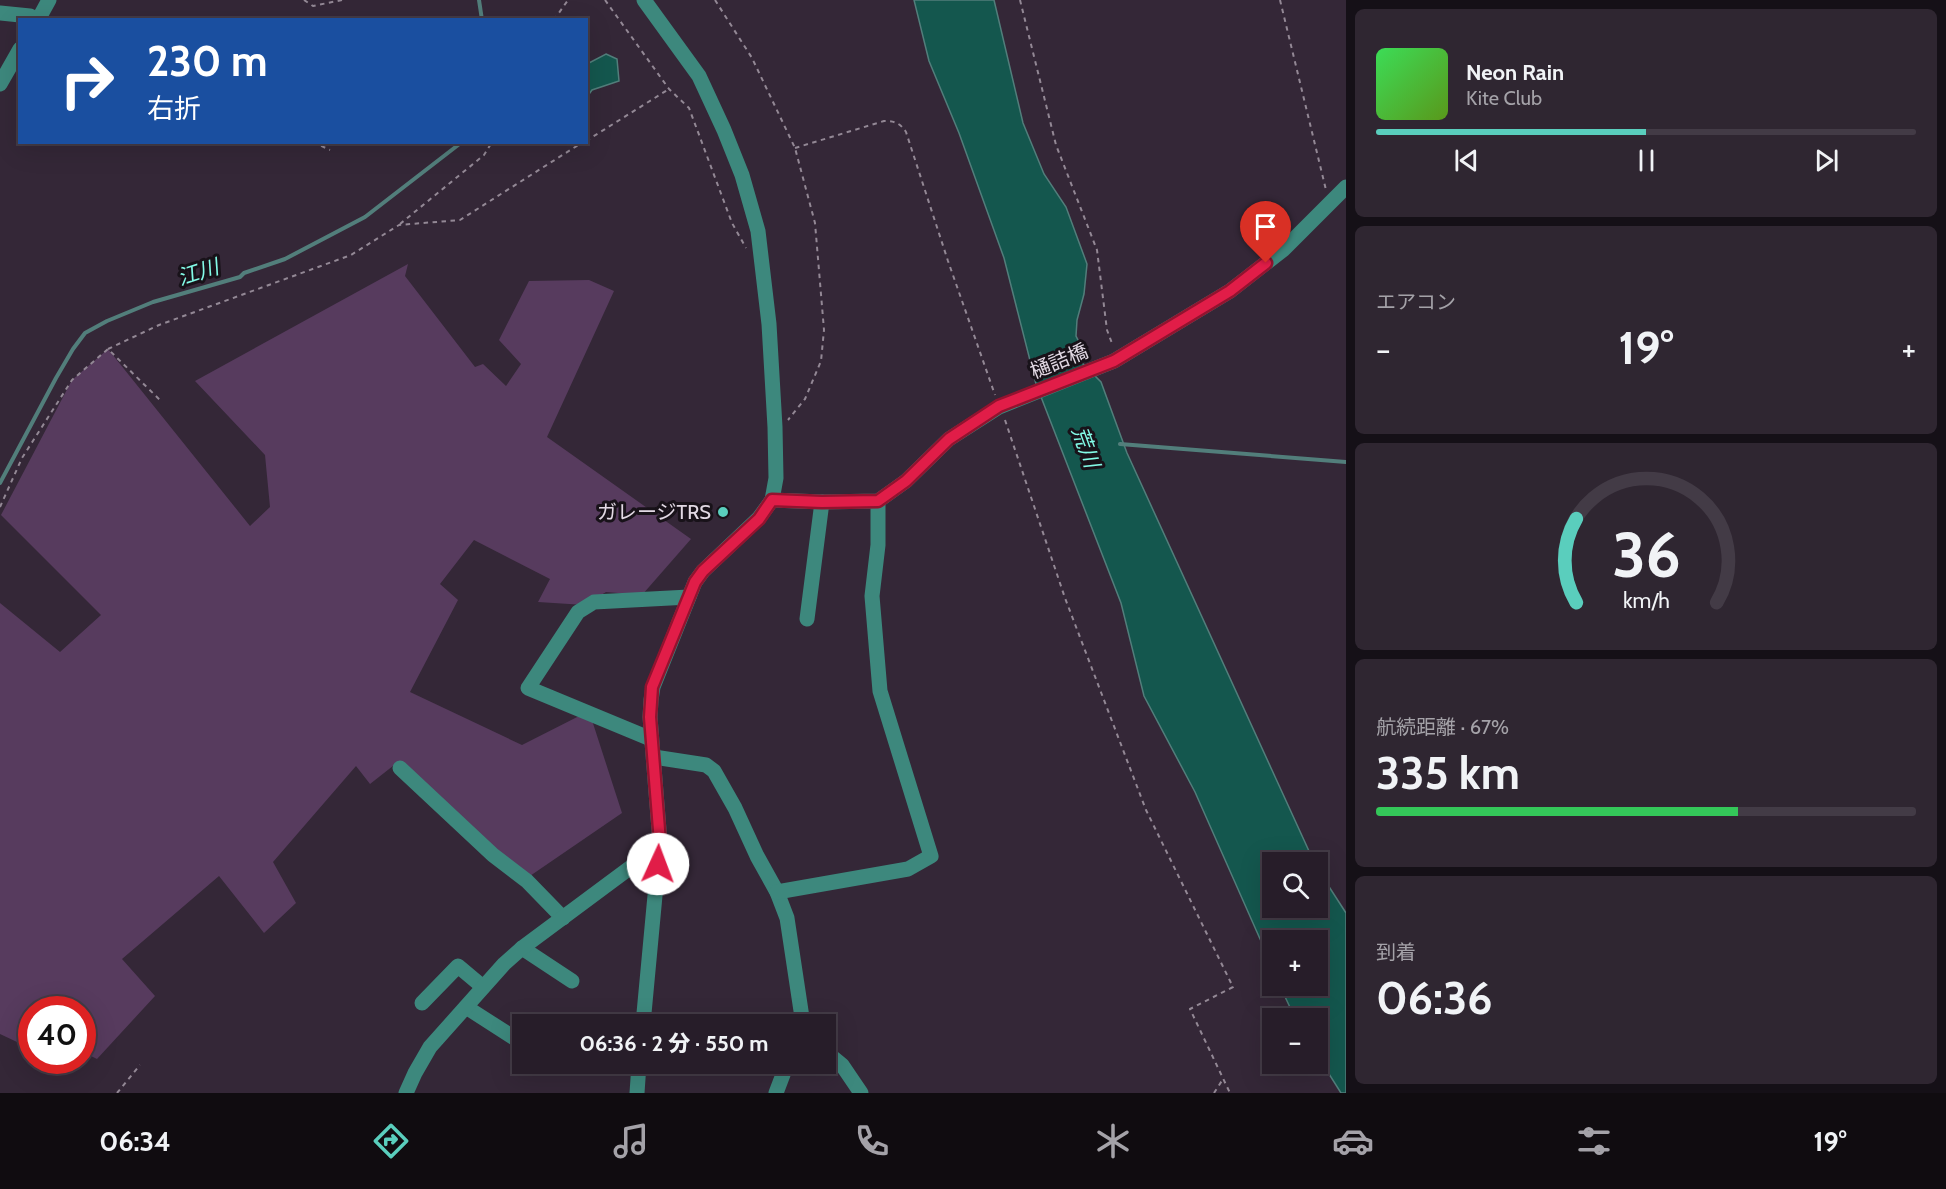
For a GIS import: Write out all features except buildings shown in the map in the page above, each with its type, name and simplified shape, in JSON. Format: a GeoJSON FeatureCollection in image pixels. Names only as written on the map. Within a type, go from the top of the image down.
{"type":"FeatureCollection","features":[{"type":"Feature","properties":{"kind":"street"},"geometry":{"type":"LineString","coordinates":[[39,18],[49,0]]}},
{"type":"Feature","properties":{"kind":"street"},"geometry":{"type":"LineString","coordinates":[[644,0],[699,76],[724,130],[758,231],[769,324],[776,427],[776,478],[772,500],[759,519],[703,571],[695,582],[652,687],[651,739],[660,842],[644,1014]]}},
{"type":"Feature","properties":{"kind":"street"},"geometry":{"type":"LineString","coordinates":[[0,13],[34,18]]}},
{"type":"Feature","properties":{"kind":"street"},"geometry":{"type":"LineString","coordinates":[[0,84],[18,52]]}},
{"type":"Feature","properties":{"kind":"street","name":"樋詰橋"},"geometry":{"type":"LineString","coordinates":[[878,501],[906,481],[949,439],[999,406],[1116,360],[1230,291],[1284,249],[1346,187]]}},
{"type":"Feature","properties":{"kind":"street"},"geometry":{"type":"LineString","coordinates":[[772,500],[878,501],[878,545],[872,596],[880,691],[931,856],[908,869],[777,891]]}},
{"type":"Feature","properties":{"kind":"street"},"geometry":{"type":"LineString","coordinates":[[807,619],[822,502]]}},
{"type":"Feature","properties":{"kind":"street"},"geometry":{"type":"LineString","coordinates":[[651,739],[528,688],[578,612],[594,602],[689,597]]}},
{"type":"Feature","properties":{"kind":"street"},"geometry":{"type":"LineString","coordinates":[[654,757],[706,765],[714,771],[735,807],[757,856],[777,891],[787,918],[801,1014]]}},
{"type":"Feature","properties":{"kind":"street"},"geometry":{"type":"LineString","coordinates":[[400,768],[493,855],[527,881],[563,918]]}},
{"type":"Feature","properties":{"kind":"street"},"geometry":{"type":"LineString","coordinates":[[406,1093],[430,1047],[504,964],[631,867],[660,842]]}},
{"type":"Feature","properties":{"kind":"street"},"geometry":{"type":"LineString","coordinates":[[522,948],[572,981]]}},
{"type":"Feature","properties":{"kind":"street"},"geometry":{"type":"LineString","coordinates":[[422,1003],[458,966],[483,987]]}},
{"type":"Feature","properties":{"kind":"street"},"geometry":{"type":"LineString","coordinates":[[466,1006],[512,1036]]}},
{"type":"Feature","properties":{"kind":"street"},"geometry":{"type":"LineString","coordinates":[[836,1060],[861,1093]]}},
{"type":"Feature","properties":{"kind":"street"},"geometry":{"type":"LineString","coordinates":[[637,1093],[638,1074]]}},
{"type":"Feature","properties":{"kind":"street"},"geometry":{"type":"LineString","coordinates":[[776,1093],[783,1074]]}},
{"type":"Feature","properties":{"kind":"path"},"geometry":{"type":"LineString","coordinates":[[304,0],[313,6],[342,0]]}},
{"type":"Feature","properties":{"kind":"path"},"geometry":{"type":"LineString","coordinates":[[555,18],[568,0]]}},
{"type":"Feature","properties":{"kind":"path"},"geometry":{"type":"LineString","coordinates":[[605,0],[669,89],[688,108],[732,223],[747,250]]}},
{"type":"Feature","properties":{"kind":"path"},"geometry":{"type":"LineString","coordinates":[[715,0],[752,58],[795,148],[815,223],[824,330],[821,361],[805,399],[790,419],[776,427]]}},
{"type":"Feature","properties":{"kind":"path"},"geometry":{"type":"LineString","coordinates":[[1020,0],[1056,145],[1097,250],[1107,330],[1116,360]]}},
{"type":"Feature","properties":{"kind":"path"},"geometry":{"type":"LineString","coordinates":[[1280,0],[1329,204]]}},
{"type":"Feature","properties":{"kind":"path"},"geometry":{"type":"LineString","coordinates":[[588,140],[669,89]]}},
{"type":"Feature","properties":{"kind":"path"},"geometry":{"type":"LineString","coordinates":[[795,148],[884,121],[900,124],[906,132],[948,261],[1069,608],[1146,810],[1233,987],[1190,1010],[1230,1093]]}},
{"type":"Feature","properties":{"kind":"path"},"geometry":{"type":"LineString","coordinates":[[317,144],[330,150]]}},
{"type":"Feature","properties":{"kind":"path"},"geometry":{"type":"LineString","coordinates":[[0,507],[22,458],[72,380],[108,349],[159,325],[351,255],[399,225],[483,155],[491,144]]}},
{"type":"Feature","properties":{"kind":"path"},"geometry":{"type":"LineString","coordinates":[[399,225],[460,220],[582,144]]}},
{"type":"Feature","properties":{"kind":"path"},"geometry":{"type":"LineString","coordinates":[[108,349],[162,402]]}},
{"type":"Feature","properties":{"kind":"path"},"geometry":{"type":"LineString","coordinates":[[117,1093],[140,1065]]}},
{"type":"Feature","properties":{"kind":"path"},"geometry":{"type":"LineString","coordinates":[[1214,1093],[1223,1079]]}},
{"type":"Feature","properties":{"kind":"shaded area"},"geometry":{"type":"Polygon","coordinates":[[[408,264],[405,276],[475,367],[483,364],[506,386],[521,364],[499,340],[529,281],[589,280],[614,291],[547,437],[691,539],[642,595],[606,592],[585,605],[538,602],[550,579],[474,540],[440,584],[458,600],[410,692],[522,745],[589,711],[622,813],[527,878],[398,762],[370,784],[356,766],[273,862],[296,903],[264,933],[219,876],[122,959],[155,996],[97,1059],[96,996],[18,996],[18,1041],[0,1034],[0,603],[60,652],[101,615],[1,515],[72,380],[108,349],[250,526],[270,507],[265,455],[195,381],[408,264]]]}},
{"type":"Feature","properties":{"kind":"water","name":"荒川"},"geometry":{"type":"Polygon","coordinates":[[[914,0],[994,0],[1023,123],[1044,174],[1066,207],[1087,264],[1076,336],[1083,350],[1082,363],[1101,382],[1127,453],[1309,852],[1262,852],[1262,918],[1328,918],[1328,885],[1346,913],[1346,1093],[1341,1093],[1328,1072],[1328,1008],[1290,1008],[1285,996],[1328,996],[1328,930],[1262,930],[1262,943],[1195,792],[1144,696],[1121,603],[1036,384],[1004,258],[959,133],[929,61],[914,0]]]}},
{"type":"Feature","properties":{"kind":"water"},"geometry":{"type":"Polygon","coordinates":[[[606,54],[617,59],[619,81],[592,90],[588,96],[588,63],[606,54]]]}},
{"type":"Feature","properties":{"kind":"waterway","name":"江川"},"geometry":{"type":"LineString","coordinates":[[479,0],[482,18]]}},
{"type":"Feature","properties":{"kind":"waterway","name":"江川"},"geometry":{"type":"LineString","coordinates":[[0,483],[56,378],[85,333],[153,302],[240,277],[244,273],[285,259],[365,217],[459,144]]}},
{"type":"Feature","properties":{"kind":"waterway"},"geometry":{"type":"LineString","coordinates":[[1120,444],[1346,462]]}},
{"type":"Feature","properties":{"kind":"place","name":"ガレージTRS"},"geometry":{"type":"Point","coordinates":[723,512]}},
{"type":"Feature","properties":{"kind":"route"},"geometry":{"type":"LineString","coordinates":[[658,864],[660,842],[650,717],[652,687],[695,582],[703,571],[759,519],[772,500],[878,501],[906,481],[949,439],[999,406],[1114,361],[1230,291],[1266,263]]}}]}
